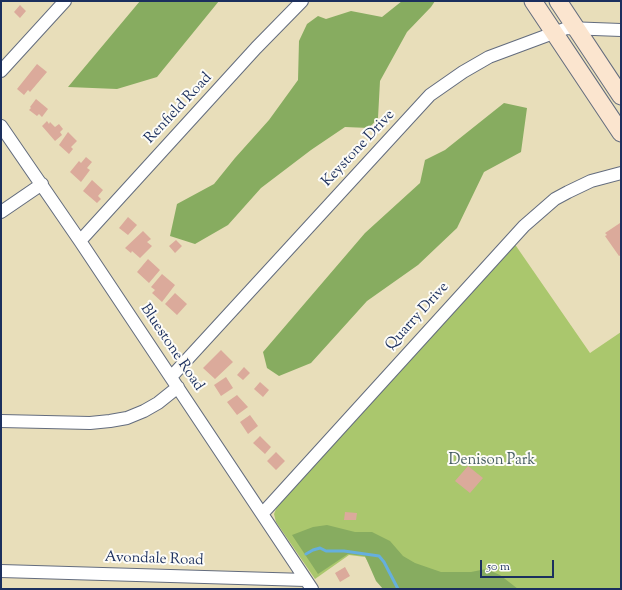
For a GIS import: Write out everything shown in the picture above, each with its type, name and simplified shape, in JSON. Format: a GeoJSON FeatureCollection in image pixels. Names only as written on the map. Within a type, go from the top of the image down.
{"type":"FeatureCollection","features":[{"type":"Feature","properties":{"kind":"main road"},"geometry":{"type":"LineString","coordinates":[[533,1],[621,133]]}},
{"type":"Feature","properties":{"kind":"main road"},"geometry":{"type":"LineString","coordinates":[[558,1],[621,96]]}},
{"type":"Feature","properties":{"kind":"street"},"geometry":{"type":"LineString","coordinates":[[1,71],[65,1]]}},
{"type":"Feature","properties":{"kind":"street","name":"Renfield Road"},"geometry":{"type":"LineString","coordinates":[[80,241],[251,54],[302,1]]}},
{"type":"Feature","properties":{"kind":"street","name":"Keystone Drive"},"geometry":{"type":"LineString","coordinates":[[1,421],[90,423],[110,421],[127,418],[158,403],[430,95],[489,56],[567,28],[621,30]]}},
{"type":"Feature","properties":{"kind":"street","name":"Bluestone Road"},"geometry":{"type":"LineString","coordinates":[[1,126],[42,184],[175,382],[309,585]]}},
{"type":"Feature","properties":{"kind":"street","name":"Quarry Drive"},"geometry":{"type":"LineString","coordinates":[[262,514],[524,226],[550,204],[568,192],[591,181],[621,173]]}},
{"type":"Feature","properties":{"kind":"street"},"geometry":{"type":"LineString","coordinates":[[1,212],[42,184]]}},
{"type":"Feature","properties":{"kind":"street","name":"Avondale Road"},"geometry":{"type":"LineString","coordinates":[[1,572],[309,585]]}},
{"type":"Feature","properties":{"kind":"green space"},"geometry":{"type":"Polygon","coordinates":[[[140,1],[219,1],[157,77],[117,89],[68,87],[140,1]]]}},
{"type":"Feature","properties":{"kind":"green space"},"geometry":{"type":"Polygon","coordinates":[[[402,1],[435,1],[407,32],[380,81],[378,118],[369,128],[345,127],[311,150],[261,188],[228,225],[195,244],[170,236],[177,204],[214,184],[269,120],[298,80],[299,41],[307,24],[318,16],[326,19],[351,11],[382,17],[402,1]]]}},
{"type":"Feature","properties":{"kind":"green space"},"geometry":{"type":"Polygon","coordinates":[[[504,103],[527,108],[521,152],[484,172],[457,228],[418,265],[367,301],[311,363],[279,376],[267,368],[263,352],[365,233],[420,183],[425,160],[445,150],[504,103]]]}},
{"type":"Feature","properties":{"kind":"green space","name":"Denison Park"},"geometry":{"type":"Polygon","coordinates":[[[514,243],[590,353],[621,332],[621,589],[385,589],[365,557],[349,555],[315,579],[276,522],[274,514],[278,504],[514,243]]]}},
{"type":"Feature","properties":{"kind":"green space"},"geometry":{"type":"Polygon","coordinates":[[[327,525],[355,532],[372,532],[390,541],[403,556],[415,563],[441,572],[471,572],[486,569],[500,575],[518,589],[383,589],[376,581],[365,556],[348,554],[318,574],[292,535],[313,527],[327,525]]]}},
{"type":"Feature","properties":{"kind":"building"},"geometry":{"type":"Polygon","coordinates":[[[20,5],[26,11],[20,18],[14,12],[20,5]]]}},
{"type":"Feature","properties":{"kind":"building"},"geometry":{"type":"Polygon","coordinates":[[[37,64],[47,72],[30,92],[28,90],[24,95],[17,89],[37,64]]]}},
{"type":"Feature","properties":{"kind":"building"},"geometry":{"type":"Polygon","coordinates":[[[36,99],[48,109],[42,117],[39,114],[37,116],[29,110],[36,99]]]}},
{"type":"Feature","properties":{"kind":"building"},"geometry":{"type":"Polygon","coordinates":[[[47,121],[55,127],[59,124],[63,129],[60,132],[62,135],[55,141],[42,126],[47,121]]]}},
{"type":"Feature","properties":{"kind":"building"},"geometry":{"type":"Polygon","coordinates":[[[68,132],[77,141],[71,147],[73,149],[69,154],[59,145],[68,132]]]}},
{"type":"Feature","properties":{"kind":"building"},"geometry":{"type":"Polygon","coordinates":[[[86,157],[92,162],[87,168],[90,170],[81,182],[70,172],[79,161],[81,163],[86,157]]]}},
{"type":"Feature","properties":{"kind":"building"},"geometry":{"type":"Polygon","coordinates":[[[92,180],[103,190],[98,196],[101,199],[97,203],[83,191],[92,180]]]}},
{"type":"Feature","properties":{"kind":"building"},"geometry":{"type":"Polygon","coordinates":[[[128,217],[137,225],[128,235],[119,228],[128,217]]]}},
{"type":"Feature","properties":{"kind":"building"},"geometry":{"type":"Polygon","coordinates":[[[620,223],[621,255],[619,256],[605,236],[607,235],[605,233],[620,223]]]}},
{"type":"Feature","properties":{"kind":"building"},"geometry":{"type":"Polygon","coordinates":[[[143,231],[151,239],[147,242],[152,246],[140,258],[132,251],[131,253],[125,248],[143,231]]]}},
{"type":"Feature","properties":{"kind":"building"},"geometry":{"type":"Polygon","coordinates":[[[176,240],[182,246],[175,253],[169,246],[176,240]]]}},
{"type":"Feature","properties":{"kind":"building"},"geometry":{"type":"Polygon","coordinates":[[[148,259],[160,270],[149,283],[137,272],[148,259]]]}},
{"type":"Feature","properties":{"kind":"building"},"geometry":{"type":"Polygon","coordinates":[[[162,274],[175,285],[162,302],[152,293],[155,290],[151,287],[162,274]]]}},
{"type":"Feature","properties":{"kind":"building"},"geometry":{"type":"Polygon","coordinates":[[[175,293],[187,304],[177,315],[165,304],[175,293]]]}},
{"type":"Feature","properties":{"kind":"building"},"geometry":{"type":"Polygon","coordinates":[[[221,350],[233,362],[215,379],[203,368],[221,350]]]}},
{"type":"Feature","properties":{"kind":"building"},"geometry":{"type":"Polygon","coordinates":[[[244,367],[250,373],[243,380],[237,375],[244,367]]]}},
{"type":"Feature","properties":{"kind":"building"},"geometry":{"type":"Polygon","coordinates":[[[226,377],[233,388],[221,396],[214,385],[226,377]]]}},
{"type":"Feature","properties":{"kind":"building"},"geometry":{"type":"Polygon","coordinates":[[[260,382],[269,390],[263,397],[254,389],[260,382]]]}},
{"type":"Feature","properties":{"kind":"building"},"geometry":{"type":"Polygon","coordinates":[[[237,395],[248,407],[237,415],[227,402],[237,395]]]}},
{"type":"Feature","properties":{"kind":"building"},"geometry":{"type":"Polygon","coordinates":[[[250,415],[258,426],[248,434],[240,422],[250,415]]]}},
{"type":"Feature","properties":{"kind":"building"},"geometry":{"type":"Polygon","coordinates":[[[260,436],[271,447],[265,454],[253,443],[260,436]]]}},
{"type":"Feature","properties":{"kind":"building"},"geometry":{"type":"Polygon","coordinates":[[[276,452],[285,461],[276,470],[267,461],[276,452]]]}},
{"type":"Feature","properties":{"kind":"building"},"geometry":{"type":"Polygon","coordinates":[[[468,466],[483,478],[470,493],[455,481],[468,466]]]}},
{"type":"Feature","properties":{"kind":"building"},"geometry":{"type":"Polygon","coordinates":[[[345,512],[357,513],[356,520],[344,520],[345,512]]]}},
{"type":"Feature","properties":{"kind":"building"},"geometry":{"type":"Polygon","coordinates":[[[345,567],[350,576],[340,582],[335,573],[345,567]]]}},
{"type":"Feature","properties":{"kind":"waterway"},"geometry":{"type":"LineString","coordinates":[[306,554],[320,548],[326,551],[344,551],[379,556],[384,562],[398,589]]}}]}
